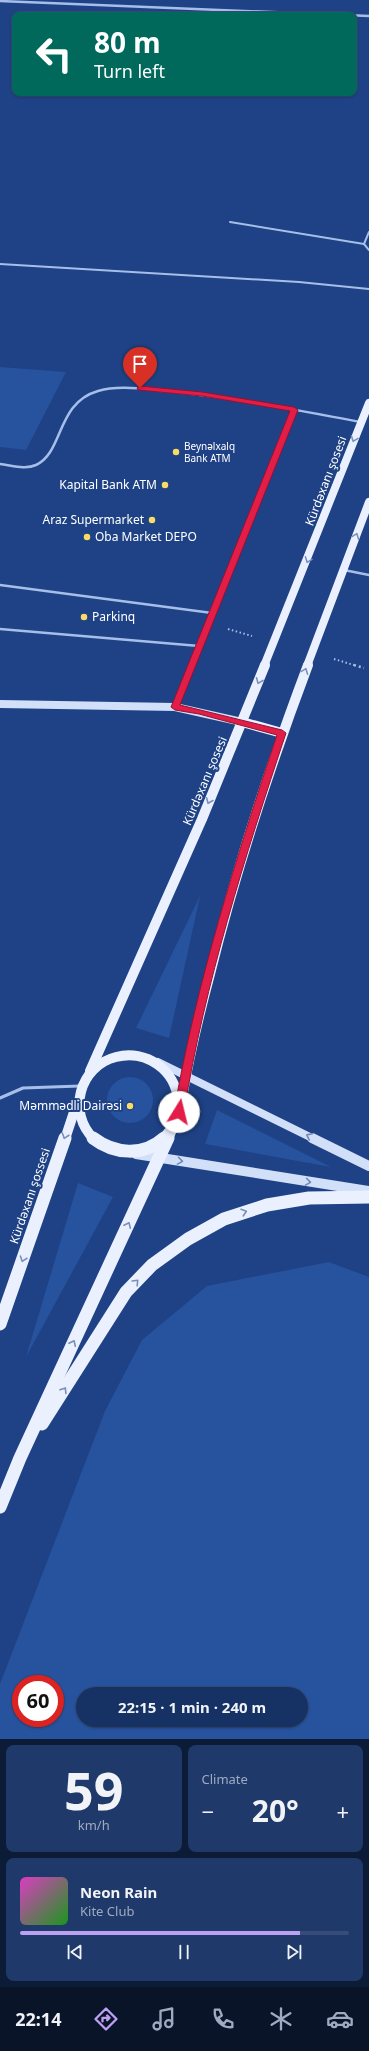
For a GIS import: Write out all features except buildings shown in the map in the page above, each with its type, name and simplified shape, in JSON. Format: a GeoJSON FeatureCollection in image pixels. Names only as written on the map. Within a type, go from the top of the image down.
{"type":"FeatureCollection","features":[{"type":"Feature","properties":{"kind":"main road","name":"Kürdəxanı şosesi"},"geometry":{"type":"LineString","coordinates":[[88,1075],[202,819],[369,403]]}},
{"type":"Feature","properties":{"kind":"main road"},"geometry":{"type":"LineString","coordinates":[[0,1507],[20,1458],[179,1112],[185,1075],[215,948],[243,851],[282,733],[369,502]]}},
{"type":"Feature","properties":{"kind":"main road"},"geometry":{"type":"LineString","coordinates":[[0,704],[175,707],[242,722],[282,733]]}},
{"type":"Feature","properties":{"kind":"main road"},"geometry":{"type":"LineString","coordinates":[[369,1166],[150,1058],[137,1055],[116,1057],[98,1065],[88,1075],[82,1086],[78,1099],[81,1118],[90,1136],[101,1145],[114,1150],[369,1191]]}},
{"type":"Feature","properties":{"kind":"main road"},"geometry":{"type":"LineString","coordinates":[[150,1058],[162,1065],[171,1074],[179,1092],[179,1112]]}},
{"type":"Feature","properties":{"kind":"main road","name":"Kürdəxanı şossesi"},"geometry":{"type":"LineString","coordinates":[[0,1324],[78,1099]]}},
{"type":"Feature","properties":{"kind":"main road"},"geometry":{"type":"LineString","coordinates":[[114,1150],[128,1152],[142,1150],[155,1145],[166,1136],[174,1125]]}},
{"type":"Feature","properties":{"kind":"main road"},"geometry":{"type":"LineString","coordinates":[[20,1458],[126,1292],[152,1265],[188,1238],[224,1219],[267,1205],[310,1198],[369,1197]]}},
{"type":"Feature","properties":{"kind":"street"},"geometry":{"type":"LineString","coordinates":[[0,2],[264,12]]}},
{"type":"Feature","properties":{"kind":"street"},"geometry":{"type":"LineString","coordinates":[[357,16],[369,16]]}},
{"type":"Feature","properties":{"kind":"lane"},"geometry":{"type":"LineString","coordinates":[[230,222],[364,244],[369,250]]}},
{"type":"Feature","properties":{"kind":"lane"},"geometry":{"type":"LineString","coordinates":[[364,244],[369,232]]}},
{"type":"Feature","properties":{"kind":"lane"},"geometry":{"type":"LineString","coordinates":[[0,264],[299,282],[369,290]]}},
{"type":"Feature","properties":{"kind":"lane"},"geometry":{"type":"LineString","coordinates":[[0,464],[23,467],[37,464],[46,458],[69,411],[80,400],[96,391],[124,387],[202,394],[361,422]]}},
{"type":"Feature","properties":{"kind":"lane"},"geometry":{"type":"LineString","coordinates":[[175,707],[294,410]]}},
{"type":"Feature","properties":{"kind":"lane"},"geometry":{"type":"LineString","coordinates":[[344,570],[369,575]]}},
{"type":"Feature","properties":{"kind":"lane"},"geometry":{"type":"LineString","coordinates":[[0,585],[212,613]]}},
{"type":"Feature","properties":{"kind":"lane"},"geometry":{"type":"LineString","coordinates":[[0,629],[199,646]]}},
{"type":"Feature","properties":{"kind":"lane"},"geometry":{"type":"LineString","coordinates":[[0,1098],[24,1088],[82,1086]]}},
{"type":"Feature","properties":{"kind":"shaded area"},"geometry":{"type":"Polygon","coordinates":[[[0,367],[66,372],[26,450],[0,447],[0,367]]]}},
{"type":"Feature","properties":{"kind":"shaded area"},"geometry":{"type":"Polygon","coordinates":[[[200,896],[169,1038],[136,1028],[200,896]]]}},
{"type":"Feature","properties":{"kind":"shaded area","name":"Məmmədli Dairəsi"},"geometry":{"type":"Polygon","coordinates":[[[130,1077],[143,1081],[149,1087],[153,1100],[149,1113],[143,1119],[130,1123],[117,1119],[111,1113],[107,1100],[111,1087],[117,1081],[130,1077]]]}},
{"type":"Feature","properties":{"kind":"shaded area"},"geometry":{"type":"Polygon","coordinates":[[[217,1110],[331,1167],[205,1144],[217,1110]]]}},
{"type":"Feature","properties":{"kind":"shaded area"},"geometry":{"type":"Polygon","coordinates":[[[78,1183],[113,1197],[26,1357],[78,1183]]]}},
{"type":"Feature","properties":{"kind":"shaded area"},"geometry":{"type":"Polygon","coordinates":[[[329,1262],[369,1277],[369,1739],[0,1739],[0,1684],[105,1411],[142,1340],[207,1286],[329,1262]]]}},
{"type":"Feature","properties":{"kind":"place","name":"Beynəlxalq Bank ATM"},"geometry":{"type":"Point","coordinates":[176,452]}},
{"type":"Feature","properties":{"kind":"place","name":"Kapital Bank ATM"},"geometry":{"type":"Point","coordinates":[165,485]}},
{"type":"Feature","properties":{"kind":"place","name":"Araz Supermarket"},"geometry":{"type":"Point","coordinates":[152,520]}},
{"type":"Feature","properties":{"kind":"place","name":"Oba Market DEPO"},"geometry":{"type":"Point","coordinates":[87,537]}},
{"type":"Feature","properties":{"kind":"place","name":"Parkinq"},"geometry":{"type":"Point","coordinates":[84,617]}},
{"type":"Feature","properties":{"kind":"place","name":"Məmmədli Dairəsi"},"geometry":{"type":"Point","coordinates":[130,1106]}},
{"type":"Feature","properties":{"kind":"route"},"geometry":{"type":"LineString","coordinates":[[140,388],[202,394],[294,410],[175,707],[199,711],[282,733],[243,851],[215,948],[185,1075],[179,1112]]}}]}
